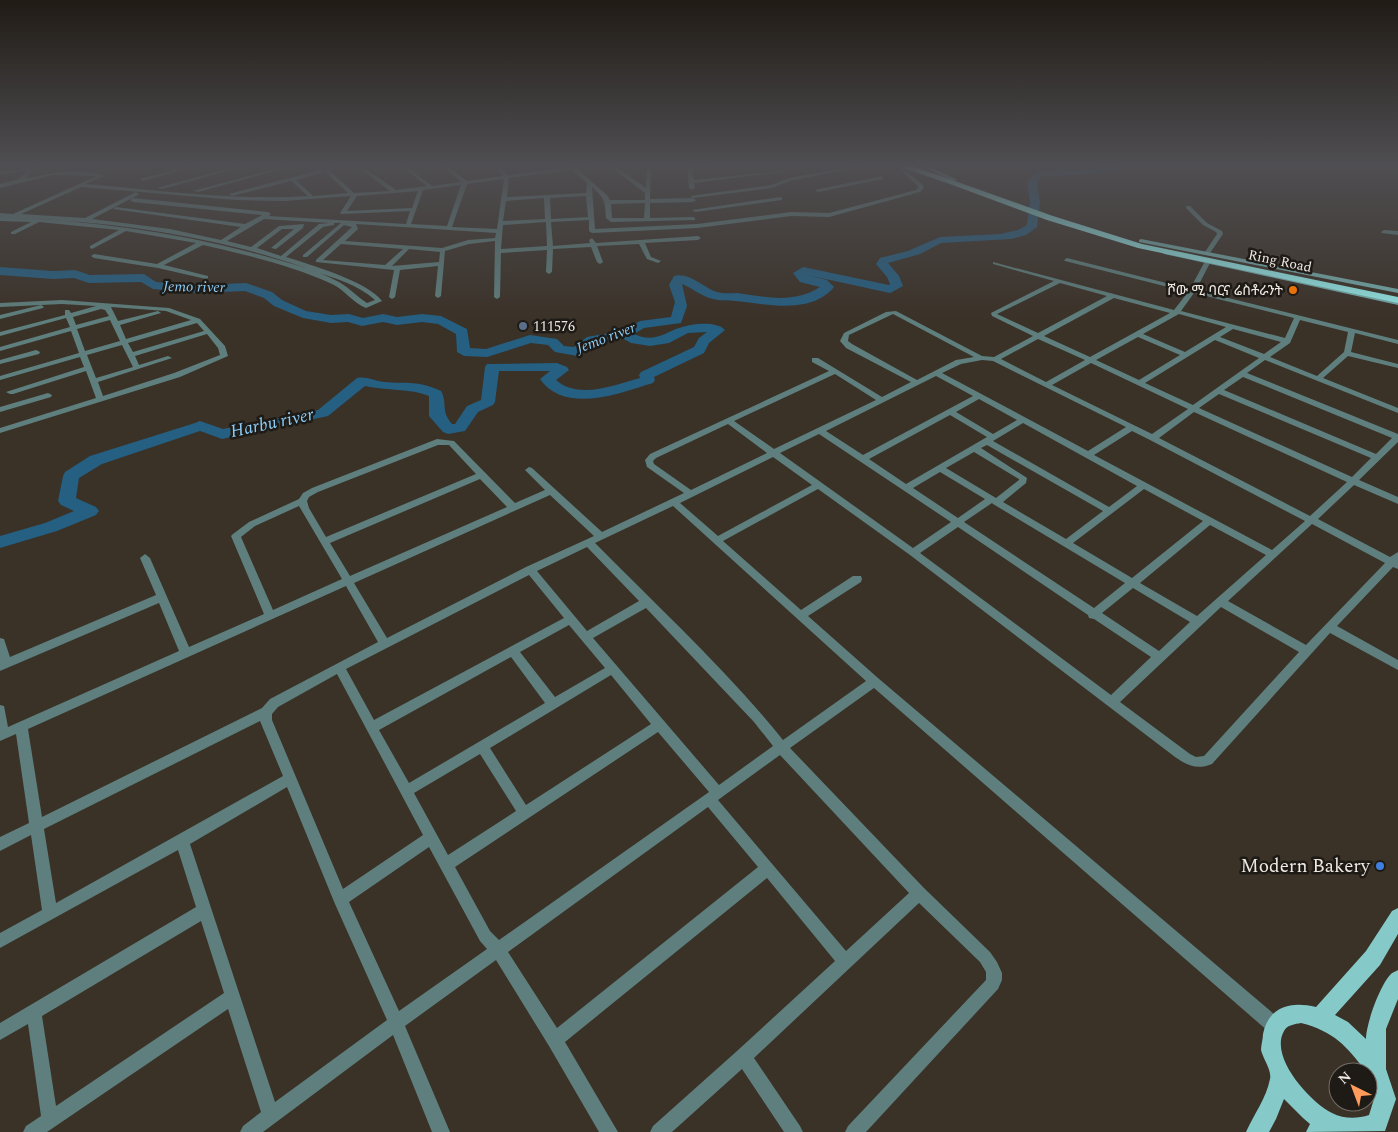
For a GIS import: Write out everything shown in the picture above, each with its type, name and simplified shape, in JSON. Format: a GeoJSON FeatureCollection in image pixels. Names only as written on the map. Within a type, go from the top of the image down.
{"type":"FeatureCollection","features":[{"type":"Feature","properties":{"kind":"highway","name":"Ring Road"},"geometry":{"type":"LineString","coordinates":[[1052,217],[1141,243],[1398,301]]}},
{"type":"Feature","properties":{"kind":"highway","name":"Ring Road"},"geometry":{"type":"LineString","coordinates":[[1141,243],[1398,295]]}},
{"type":"Feature","properties":{"kind":"main road"},"geometry":{"type":"LineString","coordinates":[[1320,1018],[1373,958],[1398,917]]}},
{"type":"Feature","properties":{"kind":"main road"},"geometry":{"type":"LineString","coordinates":[[1376,1062],[1376,1029],[1390,994],[1398,980]]}},
{"type":"Feature","properties":{"kind":"main road"},"geometry":{"type":"LineString","coordinates":[[1371,1062],[1348,1035],[1320,1018],[1301,1014],[1286,1016],[1275,1026],[1271,1048],[1281,1077],[1323,1128],[1356,1131],[1379,1127],[1384,1099],[1378,1076]]}},
{"type":"Feature","properties":{"kind":"main road"},"geometry":{"type":"LineString","coordinates":[[1257,1132],[1269,1112],[1281,1077]]}},
{"type":"Feature","properties":{"kind":"street"},"geometry":{"type":"LineString","coordinates":[[0,219],[12,218],[86,220],[205,241],[276,262],[337,284],[366,306],[379,302],[362,289],[344,280],[283,257],[222,242],[205,241],[126,229],[12,218],[7,217]]}},
{"type":"Feature","properties":{"kind":"street"},"geometry":{"type":"LineString","coordinates":[[86,220],[92,217]]}},
{"type":"Feature","properties":{"kind":"street"},"geometry":{"type":"LineString","coordinates":[[175,217],[246,226]]}},
{"type":"Feature","properties":{"kind":"street"},"geometry":{"type":"LineString","coordinates":[[199,220],[204,217]]}},
{"type":"Feature","properties":{"kind":"street"},"geometry":{"type":"LineString","coordinates":[[222,242],[263,217],[299,217],[499,230]]}},
{"type":"Feature","properties":{"kind":"street"},"geometry":{"type":"LineString","coordinates":[[408,225],[412,217]]}},
{"type":"Feature","properties":{"kind":"street"},"geometry":{"type":"LineString","coordinates":[[449,228],[453,217]]}},
{"type":"Feature","properties":{"kind":"street"},"geometry":{"type":"LineString","coordinates":[[497,297],[498,239],[501,217]]}},
{"type":"Feature","properties":{"kind":"street"},"geometry":{"type":"LineString","coordinates":[[548,217],[549,272]]}},
{"type":"Feature","properties":{"kind":"street"},"geometry":{"type":"LineString","coordinates":[[608,217],[611,220],[696,223]]}},
{"type":"Feature","properties":{"kind":"street"},"geometry":{"type":"LineString","coordinates":[[498,251],[642,242],[698,241],[695,217]]}},
{"type":"Feature","properties":{"kind":"street"},"geometry":{"type":"LineString","coordinates":[[592,231],[761,217]]}},
{"type":"Feature","properties":{"kind":"street"},"geometry":{"type":"LineString","coordinates":[[1198,217],[1205,224],[1219,231],[1220,234],[1208,252]]}},
{"type":"Feature","properties":{"kind":"street"},"geometry":{"type":"LineString","coordinates":[[0,224],[12,218]]}},
{"type":"Feature","properties":{"kind":"street"},"geometry":{"type":"LineString","coordinates":[[500,223],[592,218],[594,245],[600,262]]}},
{"type":"Feature","properties":{"kind":"street"},"geometry":{"type":"LineString","coordinates":[[274,248],[311,219]]}},
{"type":"Feature","properties":{"kind":"street"},"geometry":{"type":"LineString","coordinates":[[13,233],[37,220]]}},
{"type":"Feature","properties":{"kind":"street"},"geometry":{"type":"LineString","coordinates":[[283,257],[321,226],[341,224],[356,228],[318,260],[397,268],[442,264]]}},
{"type":"Feature","properties":{"kind":"street"},"geometry":{"type":"LineString","coordinates":[[305,256],[341,224]]}},
{"type":"Feature","properties":{"kind":"street"},"geometry":{"type":"LineString","coordinates":[[252,249],[281,227],[301,227]]}},
{"type":"Feature","properties":{"kind":"street"},"geometry":{"type":"LineString","coordinates":[[92,246],[126,229]]}},
{"type":"Feature","properties":{"kind":"street"},"geometry":{"type":"LineString","coordinates":[[1384,232],[1398,233]]}},
{"type":"Feature","properties":{"kind":"street"},"geometry":{"type":"LineString","coordinates":[[340,242],[442,250],[468,242],[498,239]]}},
{"type":"Feature","properties":{"kind":"street"},"geometry":{"type":"LineString","coordinates":[[158,266],[205,241]]}},
{"type":"Feature","properties":{"kind":"street"},"geometry":{"type":"LineString","coordinates":[[642,242],[649,258],[658,261]]}},
{"type":"Feature","properties":{"kind":"street"},"geometry":{"type":"LineString","coordinates":[[1141,243],[1208,252],[1398,291]]}},
{"type":"Feature","properties":{"kind":"street"},"geometry":{"type":"LineString","coordinates":[[1141,243],[1207,263],[1398,301]]}},
{"type":"Feature","properties":{"kind":"street"},"geometry":{"type":"LineString","coordinates":[[387,267],[408,247]]}},
{"type":"Feature","properties":{"kind":"street"},"geometry":{"type":"LineString","coordinates":[[438,296],[442,250]]}},
{"type":"Feature","properties":{"kind":"street"},"geometry":{"type":"LineString","coordinates":[[94,256],[158,266],[206,277]]}},
{"type":"Feature","properties":{"kind":"street"},"geometry":{"type":"LineString","coordinates":[[1068,260],[1398,342]]}},
{"type":"Feature","properties":{"kind":"street"},"geometry":{"type":"LineString","coordinates":[[995,263],[1112,296],[1288,341]]}},
{"type":"Feature","properties":{"kind":"street"},"geometry":{"type":"LineString","coordinates":[[1046,385],[1139,335],[1177,312],[1192,291],[1207,263]]}},
{"type":"Feature","properties":{"kind":"street"},"geometry":{"type":"LineString","coordinates":[[392,297],[397,268]]}},
{"type":"Feature","properties":{"kind":"street"},"geometry":{"type":"LineString","coordinates":[[1059,281],[994,313],[997,317],[1090,361],[1398,501]]}},
{"type":"Feature","properties":{"kind":"street"},"geometry":{"type":"LineString","coordinates":[[995,359],[1112,296]]}},
{"type":"Feature","properties":{"kind":"street"},"geometry":{"type":"LineString","coordinates":[[62,302],[74,328],[100,399]]}},
{"type":"Feature","properties":{"kind":"street"},"geometry":{"type":"LineString","coordinates":[[0,318],[62,302]]}},
{"type":"Feature","properties":{"kind":"street"},"geometry":{"type":"LineString","coordinates":[[0,304],[62,302],[177,312],[198,320],[222,348],[224,356],[177,375],[0,431]]}},
{"type":"Feature","properties":{"kind":"street"},"geometry":{"type":"LineString","coordinates":[[0,334],[105,305]]}},
{"type":"Feature","properties":{"kind":"street"},"geometry":{"type":"LineString","coordinates":[[105,305],[115,321],[137,368]]}},
{"type":"Feature","properties":{"kind":"street"},"geometry":{"type":"LineString","coordinates":[[36,352],[2,362],[0,350],[74,328],[115,321],[156,310]]}},
{"type":"Feature","properties":{"kind":"street"},"geometry":{"type":"LineString","coordinates":[[156,310],[169,328]]}},
{"type":"Feature","properties":{"kind":"street"},"geometry":{"type":"LineString","coordinates":[[916,382],[849,346],[844,340],[846,334],[888,313],[894,312],[982,358]]}},
{"type":"Feature","properties":{"kind":"street"},"geometry":{"type":"LineString","coordinates":[[1153,438],[1288,341],[1298,317]]}},
{"type":"Feature","properties":{"kind":"street"},"geometry":{"type":"LineString","coordinates":[[14,406],[3,378],[198,320]]}},
{"type":"Feature","properties":{"kind":"street"},"geometry":{"type":"LineString","coordinates":[[1138,383],[1231,326]]}},
{"type":"Feature","properties":{"kind":"street"},"geometry":{"type":"LineString","coordinates":[[1318,379],[1347,354],[1352,331]]}},
{"type":"Feature","properties":{"kind":"street"},"geometry":{"type":"LineString","coordinates":[[130,355],[208,332]]}},
{"type":"Feature","properties":{"kind":"street"},"geometry":{"type":"LineString","coordinates":[[1139,335],[1186,355]]}},
{"type":"Feature","properties":{"kind":"street"},"geometry":{"type":"LineString","coordinates":[[1214,337],[1398,411]]}},
{"type":"Feature","properties":{"kind":"street"},"geometry":{"type":"LineString","coordinates":[[33,340],[36,352],[43,366]]}},
{"type":"Feature","properties":{"kind":"street"},"geometry":{"type":"LineString","coordinates":[[161,346],[177,375]]}},
{"type":"Feature","properties":{"kind":"street"},"geometry":{"type":"LineString","coordinates":[[1347,354],[1398,366]]}},
{"type":"Feature","properties":{"kind":"street"},"geometry":{"type":"LineString","coordinates":[[94,381],[168,358]]}},
{"type":"Feature","properties":{"kind":"street"},"geometry":{"type":"LineString","coordinates":[[0,844],[266,712],[274,703],[339,667],[530,570],[691,494],[774,452],[818,430],[959,362],[982,358],[995,359],[1396,561],[1329,627],[1208,760],[1200,764],[1178,754],[1112,702],[913,553],[774,452],[730,422]]}},
{"type":"Feature","properties":{"kind":"street"},"geometry":{"type":"LineString","coordinates":[[815,360],[881,399]]}},
{"type":"Feature","properties":{"kind":"street"},"geometry":{"type":"LineString","coordinates":[[10,392],[89,368]]}},
{"type":"Feature","properties":{"kind":"street"},"geometry":{"type":"LineString","coordinates":[[691,494],[650,465],[649,460],[661,452],[730,422],[835,371]]}},
{"type":"Feature","properties":{"kind":"street"},"geometry":{"type":"LineString","coordinates":[[936,373],[1273,555]]}},
{"type":"Feature","properties":{"kind":"street"},"geometry":{"type":"LineString","coordinates":[[1112,702],[1158,656],[1355,481],[1398,437],[1242,374]]}},
{"type":"Feature","properties":{"kind":"street"},"geometry":{"type":"LineString","coordinates":[[44,382],[55,413]]}},
{"type":"Feature","properties":{"kind":"street"},"geometry":{"type":"LineString","coordinates":[[1219,391],[1378,458]]}},
{"type":"Feature","properties":{"kind":"street"},"geometry":{"type":"LineString","coordinates":[[0,410],[48,395]]}},
{"type":"Feature","properties":{"kind":"street"},"geometry":{"type":"LineString","coordinates":[[863,459],[979,396]]}},
{"type":"Feature","properties":{"kind":"street"},"geometry":{"type":"LineString","coordinates":[[950,412],[990,439],[1109,511]]}},
{"type":"Feature","properties":{"kind":"street"},"geometry":{"type":"LineString","coordinates":[[906,488],[1022,420]]}},
{"type":"Feature","properties":{"kind":"street"},"geometry":{"type":"LineString","coordinates":[[1088,455],[1132,427]]}},
{"type":"Feature","properties":{"kind":"street"},"geometry":{"type":"LineString","coordinates":[[818,430],[1093,615],[1158,656]]}},
{"type":"Feature","properties":{"kind":"street"},"geometry":{"type":"LineString","coordinates":[[270,616],[236,536],[252,524],[302,501],[306,495],[315,490],[437,442],[445,441],[451,443],[514,507]]}},
{"type":"Feature","properties":{"kind":"street"},"geometry":{"type":"LineString","coordinates":[[913,553],[956,523],[994,501],[1023,481],[1024,478],[974,448]]}},
{"type":"Feature","properties":{"kind":"street"},"geometry":{"type":"LineString","coordinates":[[940,468],[1196,622]]}},
{"type":"Feature","properties":{"kind":"street"},"geometry":{"type":"LineString","coordinates":[[529,470],[551,490],[594,539],[645,603],[711,668],[758,718],[782,748],[993,968],[996,977],[986,993],[854,1132]]}},
{"type":"Feature","properties":{"kind":"street"},"geometry":{"type":"LineString","coordinates":[[324,542],[481,475]]}},
{"type":"Feature","properties":{"kind":"street"},"geometry":{"type":"LineString","coordinates":[[717,540],[818,485]]}},
{"type":"Feature","properties":{"kind":"street"},"geometry":{"type":"LineString","coordinates":[[1067,543],[1144,485]]}},
{"type":"Feature","properties":{"kind":"street"},"geometry":{"type":"LineString","coordinates":[[0,710],[2,735],[551,490]]}},
{"type":"Feature","properties":{"kind":"street"},"geometry":{"type":"LineString","coordinates":[[302,501],[304,508],[384,644]]}},
{"type":"Feature","properties":{"kind":"street"},"geometry":{"type":"LineString","coordinates":[[674,502],[874,681],[1275,1026]]}},
{"type":"Feature","properties":{"kind":"street"},"geometry":{"type":"LineString","coordinates":[[1093,615],[1209,522]]}},
{"type":"Feature","properties":{"kind":"street"},"geometry":{"type":"LineString","coordinates":[[145,558],[186,654]]}},
{"type":"Feature","properties":{"kind":"street"},"geometry":{"type":"LineString","coordinates":[[530,570],[659,725],[768,868],[845,961]]}},
{"type":"Feature","properties":{"kind":"street"},"geometry":{"type":"LineString","coordinates":[[801,615],[856,579]]}},
{"type":"Feature","properties":{"kind":"street"},"geometry":{"type":"LineString","coordinates":[[0,642],[4,664],[162,597]]}},
{"type":"Feature","properties":{"kind":"street"},"geometry":{"type":"LineString","coordinates":[[1220,601],[1306,652]]}},
{"type":"Feature","properties":{"kind":"street"},"geometry":{"type":"LineString","coordinates":[[586,637],[645,603]]}},
{"type":"Feature","properties":{"kind":"street"},"geometry":{"type":"LineString","coordinates":[[373,727],[572,619]]}},
{"type":"Feature","properties":{"kind":"street"},"geometry":{"type":"LineString","coordinates":[[1329,627],[1398,665]]}},
{"type":"Feature","properties":{"kind":"street"},"geometry":{"type":"LineString","coordinates":[[513,651],[553,704]]}},
{"type":"Feature","properties":{"kind":"street"},"geometry":{"type":"LineString","coordinates":[[339,667],[485,936],[499,951],[555,1040],[609,1132]]}},
{"type":"Feature","properties":{"kind":"street"},"geometry":{"type":"LineString","coordinates":[[406,791],[612,669]]}},
{"type":"Feature","properties":{"kind":"street"},"geometry":{"type":"LineString","coordinates":[[249,1132],[396,1023],[874,681]]}},
{"type":"Feature","properties":{"kind":"street"},"geometry":{"type":"LineString","coordinates":[[266,712],[266,720],[340,899],[396,1023],[440,1131]]}},
{"type":"Feature","properties":{"kind":"street"},"geometry":{"type":"LineString","coordinates":[[447,864],[659,725]]}},
{"type":"Feature","properties":{"kind":"street"},"geometry":{"type":"LineString","coordinates":[[21,726],[50,914]]}},
{"type":"Feature","properties":{"kind":"street"},"geometry":{"type":"LineString","coordinates":[[482,746],[524,814]]}},
{"type":"Feature","properties":{"kind":"street"},"geometry":{"type":"LineString","coordinates":[[0,941],[182,841],[290,778]]}},
{"type":"Feature","properties":{"kind":"street"},"geometry":{"type":"LineString","coordinates":[[340,899],[432,837]]}},
{"type":"Feature","properties":{"kind":"street"},"geometry":{"type":"LineString","coordinates":[[182,841],[271,1116]]}},
{"type":"Feature","properties":{"kind":"street"},"geometry":{"type":"LineString","coordinates":[[555,1040],[768,868]]}},
{"type":"Feature","properties":{"kind":"street"},"geometry":{"type":"LineString","coordinates":[[659,1132],[743,1057],[919,892]]}},
{"type":"Feature","properties":{"kind":"street"},"geometry":{"type":"LineString","coordinates":[[0,1032],[204,911]]}},
{"type":"Feature","properties":{"kind":"street"},"geometry":{"type":"LineString","coordinates":[[32,1132],[232,997]]}},
{"type":"Feature","properties":{"kind":"street"},"geometry":{"type":"LineString","coordinates":[[34,1012],[50,1120]]}},
{"type":"Feature","properties":{"kind":"street"},"geometry":{"type":"LineString","coordinates":[[743,1057],[794,1132]]}},
{"type":"Feature","properties":{"kind":"waterway","name":"Jemo river"},"geometry":{"type":"LineString","coordinates":[[625,334],[640,325],[676,320],[681,306],[675,285],[678,279],[716,296],[772,302],[807,299],[828,287],[823,283],[804,279],[799,273],[803,271],[890,289],[897,286],[893,276],[882,264],[884,260],[912,254],[940,240],[1011,236],[1032,227],[1033,217]]}},
{"type":"Feature","properties":{"kind":"waterway","name":"Jemo river"},"geometry":{"type":"LineString","coordinates":[[0,271],[53,275],[75,274],[89,279],[144,278],[153,285],[197,289],[246,287],[268,295],[278,303],[303,314],[331,319],[349,318],[362,322],[383,318],[397,321],[422,318],[441,320],[462,332],[464,352],[487,353],[530,339],[552,342],[560,349],[577,352],[592,340],[625,334]]}},
{"type":"Feature","properties":{"kind":"waterway","name":"Harbu river"},"geometry":{"type":"LineString","coordinates":[[0,542],[51,527],[90,511],[67,501],[71,476],[96,460],[200,426],[222,434],[323,413],[362,381],[383,386],[420,387],[436,394],[437,416],[448,429],[460,428],[472,409],[488,402],[492,367],[557,367],[562,370],[547,379],[557,388],[568,393],[581,394],[609,391],[648,380],[646,375],[699,350],[704,341],[718,330],[691,329],[681,331],[671,338],[650,342],[636,340],[625,334]]}},
{"type":"Feature","properties":{"kind":"place","name":"ሾው ሚ ባርና ሬስቶራንት"},"geometry":{"type":"Point","coordinates":[1293,290]}},
{"type":"Feature","properties":{"kind":"place","name":"111576"},"geometry":{"type":"Point","coordinates":[523,326]}},
{"type":"Feature","properties":{"kind":"place","name":"Modern Bakery"},"geometry":{"type":"Point","coordinates":[1380,866]}}]}
